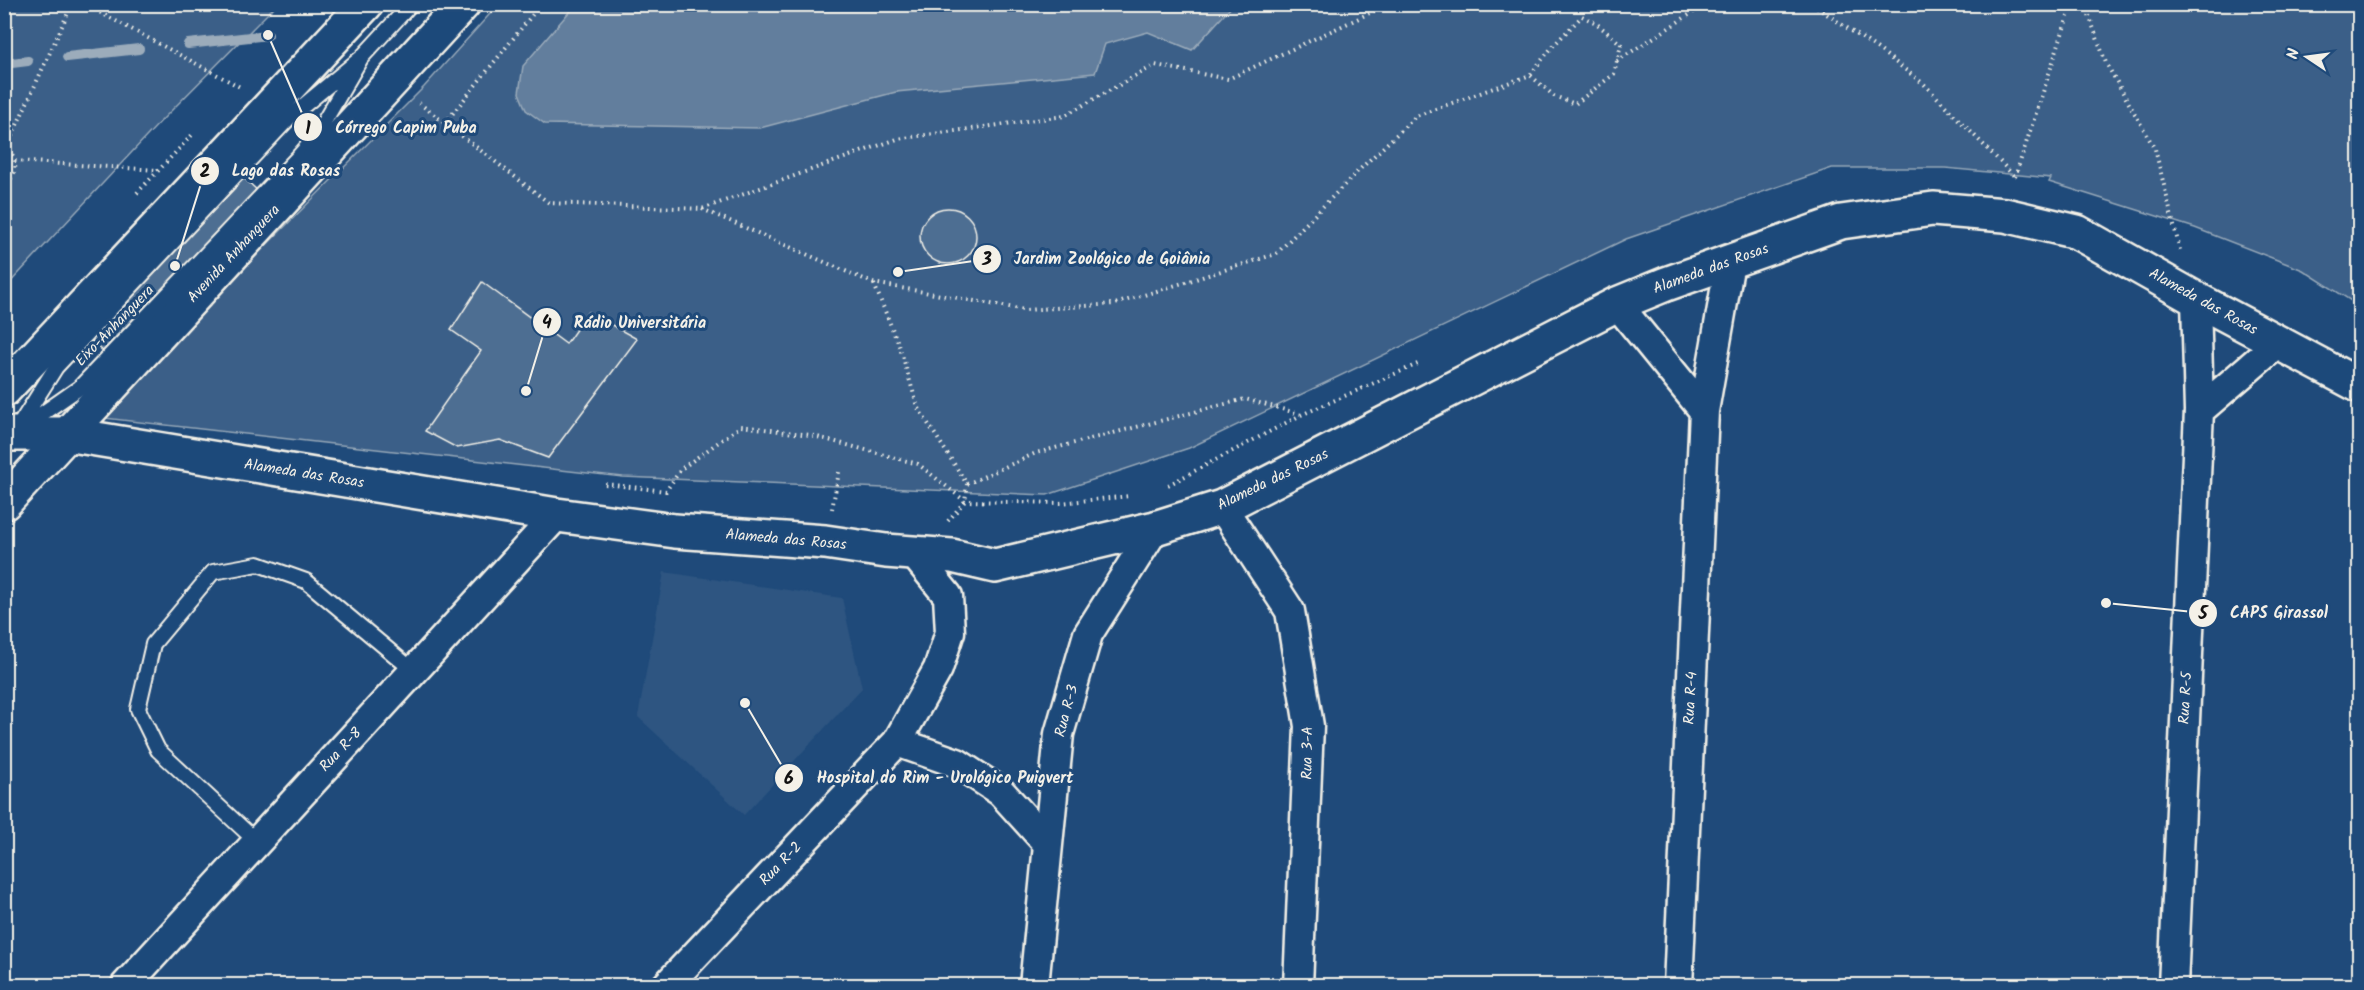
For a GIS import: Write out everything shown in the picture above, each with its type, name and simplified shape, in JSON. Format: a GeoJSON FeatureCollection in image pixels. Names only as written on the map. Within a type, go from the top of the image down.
{"type":"FeatureCollection","features":[{"type":"Feature","properties":{"kind":"main road"},"geometry":{"type":"LineString","coordinates":[[4,390],[366,4]]}},
{"type":"Feature","properties":{"kind":"main road","name":"Avenida Anhanguera"},"geometry":{"type":"LineString","coordinates":[[4,503],[464,4]]}},
{"type":"Feature","properties":{"kind":"main road","name":"Alameda das Rosas"},"geometry":{"type":"LineString","coordinates":[[8,437],[66,434],[557,515],[675,531],[825,542],[914,554],[952,556],[995,566],[1155,528],[1222,507],[1617,304],[1666,284],[1841,222],[1933,209],[2005,215],[2077,232],[2196,299],[2360,386]]}},
{"type":"Feature","properties":{"kind":"street","name":"Rua R-4"},"geometry":{"type":"LineString","coordinates":[[1678,986],[1704,411],[1730,262]]}},
{"type":"Feature","properties":{"kind":"street","name":"Rua R-5"},"geometry":{"type":"LineString","coordinates":[[2173,986],[2199,411],[2196,299]]}},
{"type":"Feature","properties":{"kind":"street"},"geometry":{"type":"LineString","coordinates":[[1617,304],[1704,411]]}},
{"type":"Feature","properties":{"kind":"street"},"geometry":{"type":"LineString","coordinates":[[2199,411],[2278,343]]}},
{"type":"Feature","properties":{"kind":"street","name":"Rua 3-A"},"geometry":{"type":"LineString","coordinates":[[1222,507],[1290,611],[1310,726],[1298,986]]}},
{"type":"Feature","properties":{"kind":"street","name":"Rua R-8"},"geometry":{"type":"LineString","coordinates":[[125,986],[557,515]]}},
{"type":"Feature","properties":{"kind":"street","name":"Rua R-3"},"geometry":{"type":"LineString","coordinates":[[1034,986],[1059,734],[1088,634],[1155,528]]}},
{"type":"Feature","properties":{"kind":"street","name":"Rua R-2"},"geometry":{"type":"LineString","coordinates":[[666,986],[897,742],[938,669],[950,632],[948,597],[914,554]]}},
{"type":"Feature","properties":{"kind":"street"},"geometry":{"type":"LineString","coordinates":[[897,742],[957,764],[1001,792],[1047,843]]}},
{"type":"Feature","properties":{"kind":"lane","name":"Eixo-Anhanguera"},"geometry":{"type":"LineString","coordinates":[[8,437],[56,367],[291,117],[360,58],[411,4]]}},
{"type":"Feature","properties":{"kind":"lane","name":"Eixo-Anhanguera"},"geometry":{"type":"LineString","coordinates":[[8,437],[79,388],[307,148],[315,139],[360,58]]}},
{"type":"Feature","properties":{"kind":"lane"},"geometry":{"type":"LineString","coordinates":[[256,841],[158,750],[138,709],[153,644],[213,572],[258,564],[306,581],[415,672]]}},
{"type":"Feature","properties":{"kind":"path"},"geometry":{"type":"LineString","coordinates":[[4,184],[16,168],[11,150],[6,147],[72,4]]}},
{"type":"Feature","properties":{"kind":"path"},"geometry":{"type":"LineString","coordinates":[[84,4],[274,104]]}},
{"type":"Feature","properties":{"kind":"path"},"geometry":{"type":"LineString","coordinates":[[445,123],[541,4]]}},
{"type":"Feature","properties":{"kind":"path"},"geometry":{"type":"LineString","coordinates":[[702,209],[897,139],[1064,116],[1155,65],[1228,79],[1389,4]]}},
{"type":"Feature","properties":{"kind":"path"},"geometry":{"type":"LineString","coordinates":[[1617,62],[1706,4]]}},
{"type":"Feature","properties":{"kind":"path"},"geometry":{"type":"LineString","coordinates":[[1812,4],[1924,84],[2015,177],[2072,4]]}},
{"type":"Feature","properties":{"kind":"path"},"geometry":{"type":"LineString","coordinates":[[2085,4],[2106,63],[2156,149],[2182,257]]}},
{"type":"Feature","properties":{"kind":"path"},"geometry":{"type":"LineString","coordinates":[[393,83],[549,203],[702,209],[873,283],[1025,310],[1114,304],[1276,254],[1416,116],[1530,75],[1553,46],[1582,16],[1596,23],[1621,44],[1614,74],[1575,104],[1554,96],[1530,75]]}},
{"type":"Feature","properties":{"kind":"path"},"geometry":{"type":"LineString","coordinates":[[15,161],[158,170]]}},
{"type":"Feature","properties":{"kind":"path"},"geometry":{"type":"LineString","coordinates":[[873,283],[900,348],[918,408],[967,484],[965,501],[943,527]]}},
{"type":"Feature","properties":{"kind":"path"},"geometry":{"type":"LineString","coordinates":[[1161,489],[1301,415],[1422,363]]}},
{"type":"Feature","properties":{"kind":"path"},"geometry":{"type":"LineString","coordinates":[[967,484],[1036,453],[1245,399],[1301,415]]}},
{"type":"Feature","properties":{"kind":"path"},"geometry":{"type":"LineString","coordinates":[[595,483],[666,491],[681,469],[741,426],[810,435],[918,464],[965,501],[1060,503],[1140,495]]}},
{"type":"Feature","properties":{"kind":"shaded area"},"geometry":{"type":"Polygon","coordinates":[[[5,4],[276,5],[161,121],[5,288],[5,4]]]}},
{"type":"Feature","properties":{"kind":"shaded area"},"geometry":{"type":"Polygon","coordinates":[[[576,4],[1233,5],[1192,50],[1148,32],[1105,44],[1095,73],[896,92],[760,128],[545,124],[526,110],[519,93],[523,66],[576,4]]]}},
{"type":"Feature","properties":{"kind":"shaded area"},"geometry":{"type":"Polygon","coordinates":[[[498,5],[2359,5],[2359,306],[2303,270],[2195,228],[2049,182],[2051,178],[1945,168],[1832,168],[1626,239],[1189,448],[1047,495],[623,477],[95,417],[424,87],[498,5]]]}},
{"type":"Feature","properties":{"kind":"shaded area"},"geometry":{"type":"Polygon","coordinates":[[[664,572],[842,598],[862,688],[744,815],[638,717],[664,572]]]}},
{"type":"Feature","properties":{"kind":"building"},"geometry":{"type":"Polygon","coordinates":[[[244,178],[259,192],[106,354],[91,340],[244,178]]]}},
{"type":"Feature","properties":{"kind":"building"},"geometry":{"type":"Polygon","coordinates":[[[942,208],[954,208],[964,212],[972,220],[976,236],[972,252],[964,260],[954,264],[942,264],[932,260],[924,252],[920,242],[920,230],[924,220],[932,212],[942,208]]]}},
{"type":"Feature","properties":{"kind":"building"},"geometry":{"type":"Polygon","coordinates":[[[482,282],[566,344],[588,312],[637,339],[548,458],[500,440],[457,448],[425,431],[481,351],[451,330],[482,282]]]}},
{"type":"Feature","properties":{"kind":"waterway"},"geometry":{"type":"LineString","coordinates":[[188,44],[268,35]]}},
{"type":"Feature","properties":{"kind":"waterway"},"geometry":{"type":"LineString","coordinates":[[67,57],[139,49]]}},
{"type":"Feature","properties":{"kind":"waterway"},"geometry":{"type":"LineString","coordinates":[[4,64],[28,61]]}},
{"type":"Feature","properties":{"kind":"place","name":"Córrego Capim Puba"},"geometry":{"type":"Point","coordinates":[268,35]}},
{"type":"Feature","properties":{"kind":"place","name":"Lago das Rosas"},"geometry":{"type":"Point","coordinates":[175,266]}},
{"type":"Feature","properties":{"kind":"place","name":"Jardim Zoológico de Goiânia"},"geometry":{"type":"Point","coordinates":[898,272]}},
{"type":"Feature","properties":{"kind":"place","name":"Rádio Universitária"},"geometry":{"type":"Point","coordinates":[526,391]}},
{"type":"Feature","properties":{"kind":"place","name":"CAPS Girassol"},"geometry":{"type":"Point","coordinates":[2106,603]}},
{"type":"Feature","properties":{"kind":"place","name":"Hospital do Rim - Urológico Puigvert"},"geometry":{"type":"Point","coordinates":[745,703]}}]}
